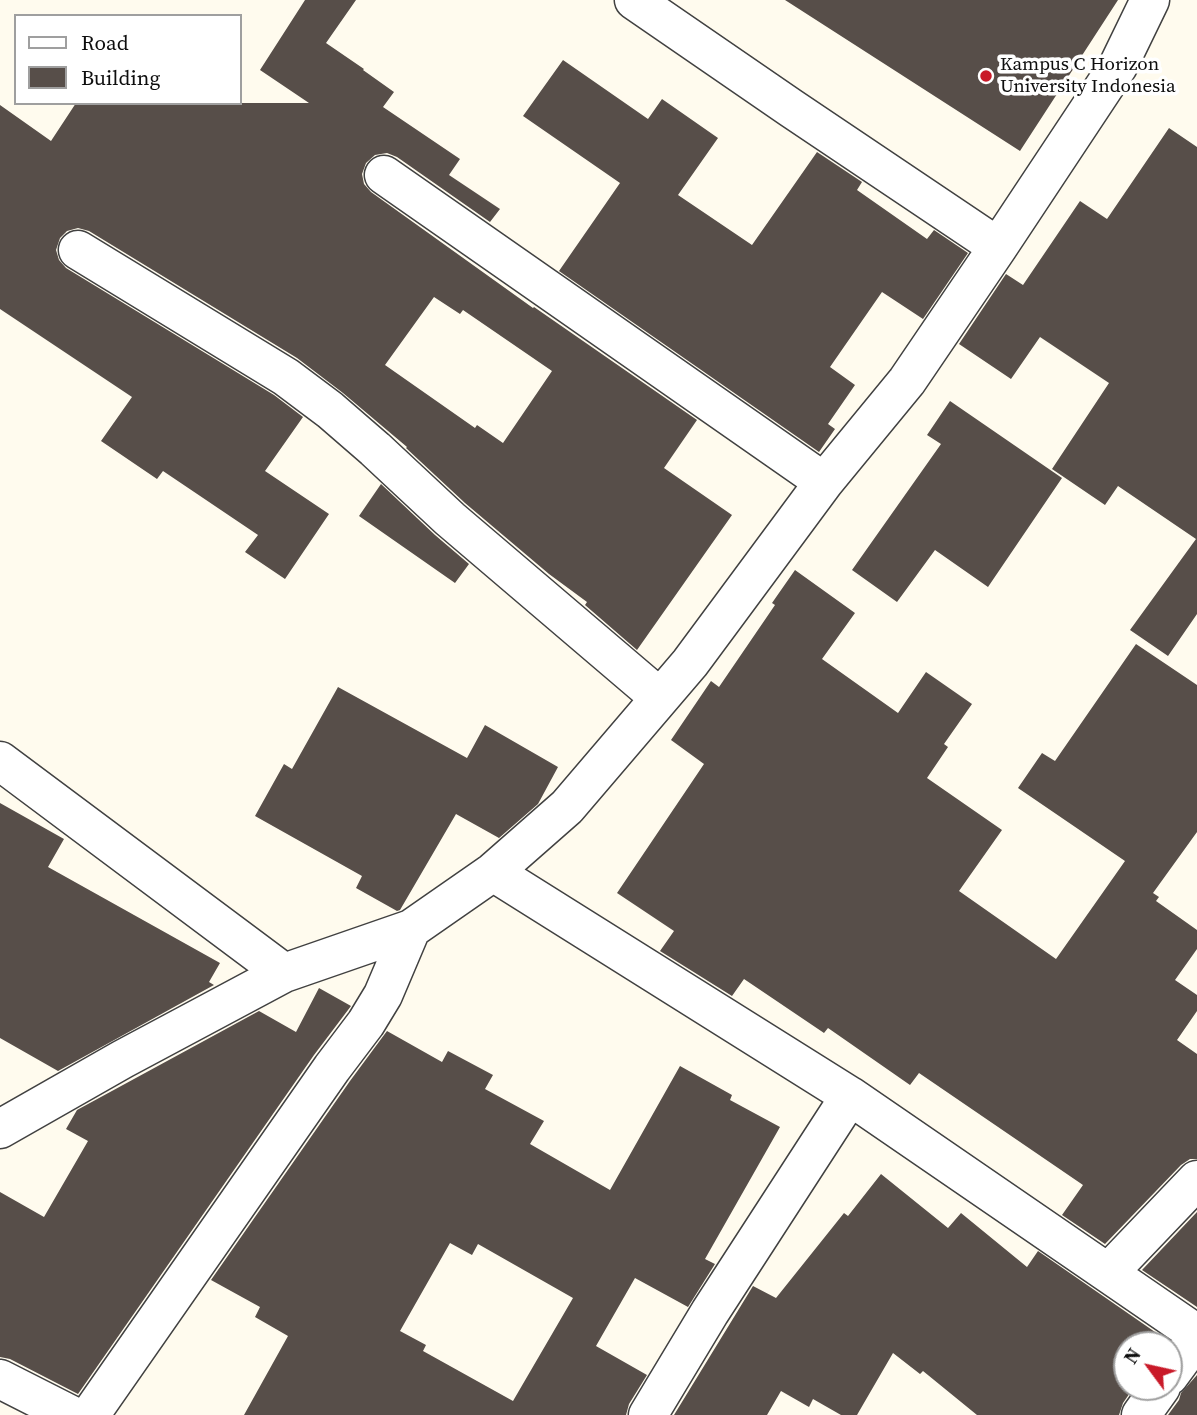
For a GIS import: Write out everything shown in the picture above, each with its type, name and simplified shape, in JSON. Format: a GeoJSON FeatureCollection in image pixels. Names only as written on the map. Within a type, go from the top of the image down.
{"type":"FeatureCollection","features":[{"type":"Feature","properties":{"kind":"street"},"geometry":{"type":"LineString","coordinates":[[634,0],[998,247]]}},
{"type":"Feature","properties":{"kind":"street"},"geometry":{"type":"LineString","coordinates":[[0,1129],[123,1059],[284,973],[411,929],[493,872],[568,807],[690,663],[824,482],[907,381],[1118,66],[1150,0]]}},
{"type":"Feature","properties":{"kind":"street"},"geometry":{"type":"LineString","coordinates":[[384,175],[824,482]]}},
{"type":"Feature","properties":{"kind":"street"},"geometry":{"type":"LineString","coordinates":[[78,250],[285,377],[330,410],[450,519],[660,698]]}},
{"type":"Feature","properties":{"kind":"street"},"geometry":{"type":"LineString","coordinates":[[0,761],[284,973]]}},
{"type":"Feature","properties":{"kind":"street"},"geometry":{"type":"LineString","coordinates":[[493,872],[850,1096],[1109,1272],[1197,1336],[1183,1356]]}},
{"type":"Feature","properties":{"kind":"street"},"geometry":{"type":"LineString","coordinates":[[90,1415],[366,1023],[383,995],[411,929]]}},
{"type":"Feature","properties":{"kind":"street"},"geometry":{"type":"LineString","coordinates":[[648,1415],[710,1312],[850,1096]]}},
{"type":"Feature","properties":{"kind":"street"},"geometry":{"type":"LineString","coordinates":[[1109,1272],[1197,1180]]}},
{"type":"Feature","properties":{"kind":"street"},"geometry":{"type":"LineString","coordinates":[[0,1379],[71,1415]]}},
{"type":"Feature","properties":{"kind":"building"},"geometry":{"type":"Polygon","coordinates":[[[305,0],[356,0],[326,43],[394,92],[383,107],[460,159],[449,175],[500,209],[490,222],[397,157],[387,153],[375,155],[366,163],[362,174],[364,184],[371,192],[533,308],[697,420],[664,468],[732,515],[637,650],[585,605],[587,602],[549,574],[465,503],[407,447],[343,393],[297,358],[89,231],[78,228],[67,231],[60,238],[56,250],[59,260],[66,268],[274,395],[303,417],[265,471],[329,514],[285,579],[245,552],[258,535],[163,471],[157,479],[101,441],[132,397],[0,309],[0,105],[51,141],[75,105],[309,103],[260,70],[305,0]],[[434,297],[385,365],[475,428],[477,425],[503,443],[552,371],[463,310],[460,314],[434,297]]]}},
{"type":"Feature","properties":{"kind":"building","name":"Kampus C Horizon University Indonesia"},"geometry":{"type":"Polygon","coordinates":[[[785,0],[1118,0],[1020,151],[785,0]]]}},
{"type":"Feature","properties":{"kind":"building"},"geometry":{"type":"Polygon","coordinates":[[[563,60],[648,119],[662,99],[718,138],[678,195],[752,245],[817,152],[862,182],[857,190],[927,239],[934,230],[968,253],[923,319],[882,292],[830,367],[855,385],[828,424],[835,429],[819,452],[559,271],[620,183],[523,116],[563,60]]]}},
{"type":"Feature","properties":{"kind":"building"},"geometry":{"type":"Polygon","coordinates":[[[1169,128],[1197,147],[1197,614],[1168,656],[1130,630],[1196,539],[1118,486],[1105,505],[1052,469],[1109,383],[1040,337],[1011,379],[959,344],[1006,274],[1023,285],[1080,201],[1107,219],[1169,128]]]}},
{"type":"Feature","properties":{"kind":"building"},"geometry":{"type":"Polygon","coordinates":[[[950,401],[1062,478],[988,587],[935,550],[897,602],[852,570],[941,444],[927,435],[950,401]]]}},
{"type":"Feature","properties":{"kind":"building"},"geometry":{"type":"Polygon","coordinates":[[[381,484],[469,564],[455,583],[359,516],[381,484]]]}},
{"type":"Feature","properties":{"kind":"building"},"geometry":{"type":"Polygon","coordinates":[[[795,570],[855,613],[822,659],[898,713],[926,672],[972,704],[944,744],[948,747],[927,778],[1002,830],[959,891],[1056,959],[1125,861],[1018,788],[1042,753],[1055,761],[1136,644],[1197,685],[1197,832],[1153,893],[1159,897],[1156,901],[1197,930],[1197,949],[1175,980],[1197,995],[1197,1011],[1177,1040],[1197,1054],[1197,1159],[1190,1159],[1181,1165],[1105,1244],[1062,1215],[1083,1185],[919,1073],[910,1085],[828,1028],[824,1033],[744,979],[732,996],[660,951],[674,931],[617,893],[704,764],[671,740],[711,681],[719,687],[775,605],[772,603],[795,570]]]}},
{"type":"Feature","properties":{"kind":"building"},"geometry":{"type":"Polygon","coordinates":[[[338,687],[467,758],[485,725],[558,767],[538,804],[499,838],[456,814],[397,911],[356,888],[362,876],[255,816],[284,764],[292,769],[338,687]]]}},
{"type":"Feature","properties":{"kind":"building"},"geometry":{"type":"Polygon","coordinates":[[[0,803],[64,839],[48,867],[220,963],[209,982],[214,985],[58,1071],[0,1038],[0,803]]]}},
{"type":"Feature","properties":{"kind":"building"},"geometry":{"type":"Polygon","coordinates":[[[319,988],[351,1006],[78,1394],[10,1359],[0,1357],[0,1192],[44,1217],[88,1141],[66,1129],[77,1110],[259,1011],[296,1032],[319,988]]]}},
{"type":"Feature","properties":{"kind":"building"},"geometry":{"type":"Polygon","coordinates":[[[387,1031],[442,1062],[448,1051],[493,1075],[485,1089],[544,1121],[530,1144],[610,1190],[680,1066],[732,1095],[730,1100],[780,1127],[705,1259],[715,1264],[688,1307],[635,1278],[596,1346],[647,1375],[629,1404],[626,1415],[244,1415],[288,1336],[255,1317],[260,1307],[211,1280],[387,1031]],[[450,1243],[400,1331],[426,1345],[423,1351],[513,1401],[573,1298],[478,1244],[472,1255],[450,1243]]]}},
{"type":"Feature","properties":{"kind":"building"},"geometry":{"type":"Polygon","coordinates":[[[881,1174],[948,1228],[961,1213],[1027,1267],[1038,1251],[1154,1331],[1113,1331],[1113,1401],[1124,1401],[1119,1415],[977,1415],[923,1371],[920,1374],[893,1353],[857,1415],[841,1415],[813,1399],[809,1407],[781,1391],[767,1415],[674,1415],[753,1286],[776,1298],[844,1213],[848,1216],[881,1174]]]}},
{"type":"Feature","properties":{"kind":"building"},"geometry":{"type":"Polygon","coordinates":[[[1197,1212],[1197,1307],[1142,1270],[1197,1212]]]}},
{"type":"Feature","properties":{"kind":"building"},"geometry":{"type":"Polygon","coordinates":[[[1197,1375],[1197,1415],[1168,1415],[1178,1401],[1183,1401],[1183,1391],[1197,1375]]]}},
{"type":"Feature","properties":{"kind":"place","name":"Kampus C Horizon University Indonesia"},"geometry":{"type":"Point","coordinates":[986,76]}}]}
